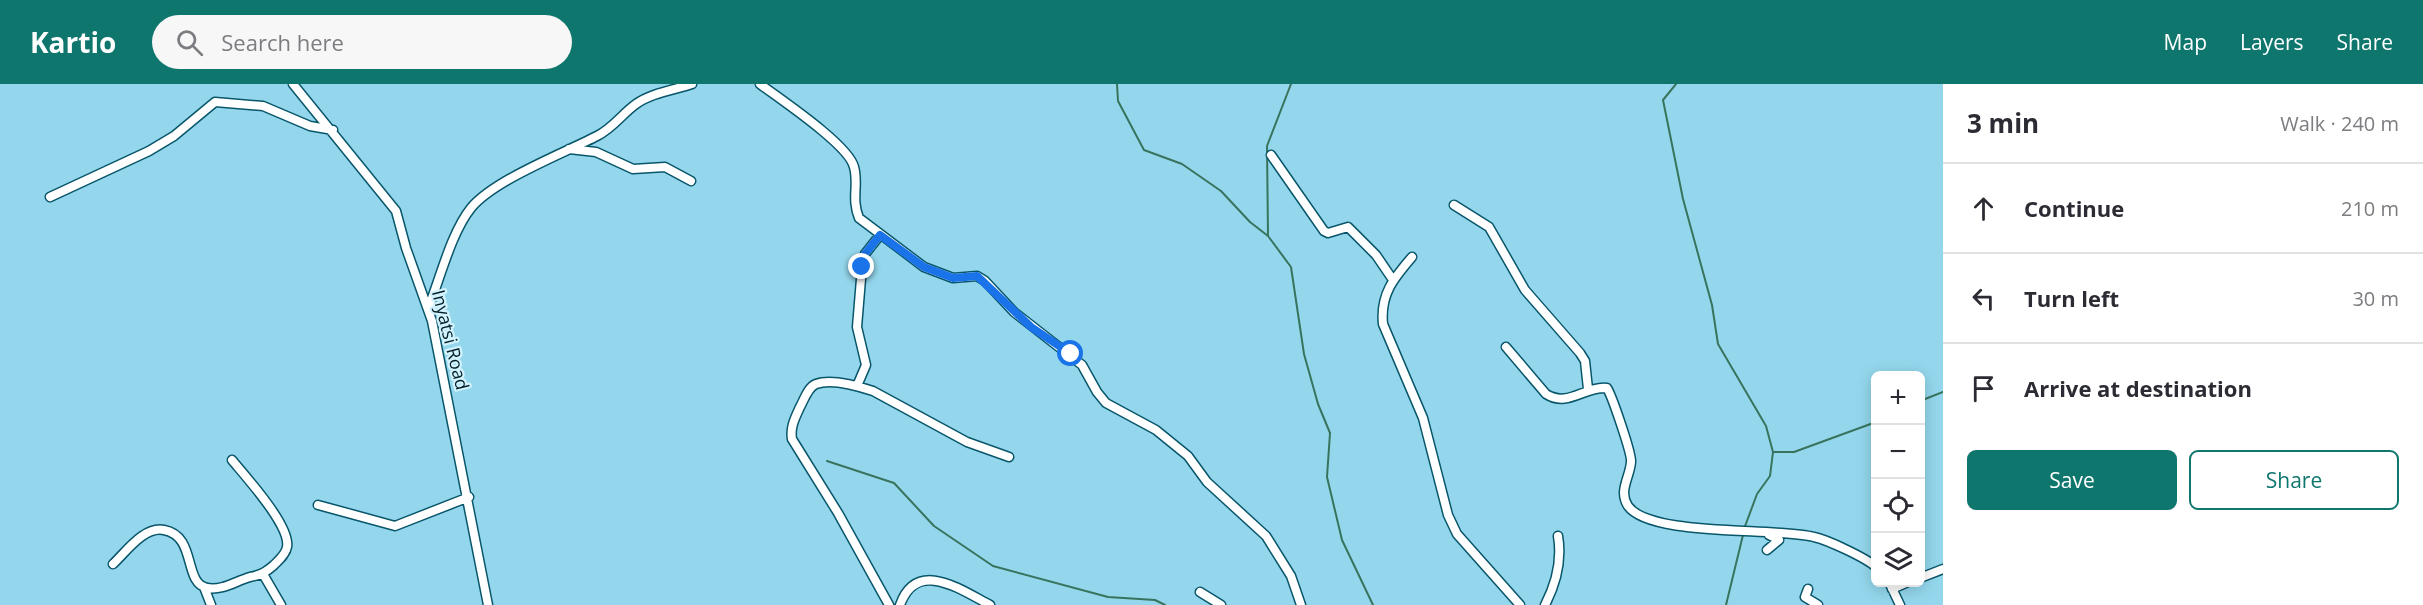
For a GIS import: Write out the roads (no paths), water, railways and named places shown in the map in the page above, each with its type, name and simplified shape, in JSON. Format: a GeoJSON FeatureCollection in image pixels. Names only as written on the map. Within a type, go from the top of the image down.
{"type":"FeatureCollection","features":[{"type":"Feature","properties":{"kind":"street","name":"Inyatsi Road"},"geometry":{"type":"LineString","coordinates":[[293,84],[333,130],[396,211],[428,309],[469,497],[488,605]]}},
{"type":"Feature","properties":{"kind":"street"},"geometry":{"type":"LineString","coordinates":[[428,309],[462,222],[471,207],[487,193],[566,149],[598,135],[618,122],[636,104],[692,84]]}},
{"type":"Feature","properties":{"kind":"street"},"geometry":{"type":"LineString","coordinates":[[760,84],[843,148],[854,167],[854,205],[859,218],[924,267],[953,278],[977,276],[985,281],[1014,312],[1082,364],[1097,392],[1106,403],[1156,430],[1188,456],[1207,482],[1266,536],[1291,576],[1301,605]]}},
{"type":"Feature","properties":{"kind":"street"},"geometry":{"type":"LineString","coordinates":[[50,197],[149,151],[174,136],[215,102],[263,106],[310,126],[333,130]]}},
{"type":"Feature","properties":{"kind":"street"},"geometry":{"type":"LineString","coordinates":[[566,149],[596,152],[633,170],[665,167],[691,181]]}},
{"type":"Feature","properties":{"kind":"street"},"geometry":{"type":"LineString","coordinates":[[1271,155],[1324,231],[1328,233],[1348,227],[1376,255],[1393,280]]}},
{"type":"Feature","properties":{"kind":"street"},"geometry":{"type":"LineString","coordinates":[[1454,205],[1489,227],[1525,290],[1580,352],[1585,361],[1588,389]]}},
{"type":"Feature","properties":{"kind":"street"},"geometry":{"type":"LineString","coordinates":[[857,386],[866,365],[857,327],[862,267],[865,254],[880,235]]}},
{"type":"Feature","properties":{"kind":"street"},"geometry":{"type":"LineString","coordinates":[[1412,257],[1393,280],[1384,297],[1383,324],[1423,418],[1448,515],[1457,534],[1520,605]]}},
{"type":"Feature","properties":{"kind":"street"},"geometry":{"type":"LineString","coordinates":[[1506,347],[1545,394],[1552,398],[1574,397],[1588,389],[1607,388],[1631,462],[1625,480],[1624,499],[1630,508],[1653,522],[1680,527],[1751,529],[1814,537],[1871,565]]}},
{"type":"Feature","properties":{"kind":"street"},"geometry":{"type":"LineString","coordinates":[[889,605],[838,513],[792,439],[791,430],[806,395],[815,384],[857,386],[882,396],[967,442],[1009,457]]}},
{"type":"Feature","properties":{"kind":"street"},"geometry":{"type":"LineString","coordinates":[[113,564],[145,534],[154,530],[165,530],[176,535],[184,544],[196,581],[204,587],[218,589],[263,574],[281,558],[287,547],[286,534],[265,501],[231,460]]}},
{"type":"Feature","properties":{"kind":"street"},"geometry":{"type":"LineString","coordinates":[[318,505],[395,526],[469,497]]}},
{"type":"Feature","properties":{"kind":"street"},"geometry":{"type":"LineString","coordinates":[[1761,531],[1779,540],[1767,550]]}},
{"type":"Feature","properties":{"kind":"street"},"geometry":{"type":"LineString","coordinates":[[1545,605],[1554,585],[1560,546],[1558,536]]}},
{"type":"Feature","properties":{"kind":"street"},"geometry":{"type":"LineString","coordinates":[[1925,576],[1943,569]]}},
{"type":"Feature","properties":{"kind":"street"},"geometry":{"type":"LineString","coordinates":[[263,574],[281,605]]}},
{"type":"Feature","properties":{"kind":"street"},"geometry":{"type":"LineString","coordinates":[[900,605],[911,586],[922,580],[934,579],[990,605]]}},
{"type":"Feature","properties":{"kind":"street"},"geometry":{"type":"LineString","coordinates":[[204,587],[211,605]]}},
{"type":"Feature","properties":{"kind":"street"},"geometry":{"type":"LineString","coordinates":[[1891,587],[1900,605]]}},
{"type":"Feature","properties":{"kind":"street"},"geometry":{"type":"LineString","coordinates":[[1808,589],[1805,597],[1818,605]]}},
{"type":"Feature","properties":{"kind":"street"},"geometry":{"type":"LineString","coordinates":[[1200,592],[1221,605]]}},
{"type":"Feature","properties":{"kind":"waterway"},"geometry":{"type":"LineString","coordinates":[[1117,84],[1118,101],[1144,150],[1182,164],[1221,191],[1250,222],[1268,236],[1291,267],[1304,354],[1318,404],[1330,433],[1327,477],[1342,540],[1373,605]]}},
{"type":"Feature","properties":{"kind":"waterway"},"geometry":{"type":"LineString","coordinates":[[1268,236],[1267,146],[1291,84]]}},
{"type":"Feature","properties":{"kind":"waterway"},"geometry":{"type":"LineString","coordinates":[[1676,84],[1663,100],[1683,199],[1712,305],[1718,344],[1766,426],[1773,452],[1770,476],[1757,494],[1744,529]]}},
{"type":"Feature","properties":{"kind":"waterway"},"geometry":{"type":"LineString","coordinates":[[1925,399],[1943,392]]}},
{"type":"Feature","properties":{"kind":"waterway"},"geometry":{"type":"LineString","coordinates":[[1773,452],[1794,452],[1871,424]]}},
{"type":"Feature","properties":{"kind":"waterway"},"geometry":{"type":"LineString","coordinates":[[827,461],[894,483],[934,526],[993,566],[1108,597],[1155,600],[1165,605]]}},
{"type":"Feature","properties":{"kind":"waterway"},"geometry":{"type":"LineString","coordinates":[[1726,605],[1743,535]]}}]}
